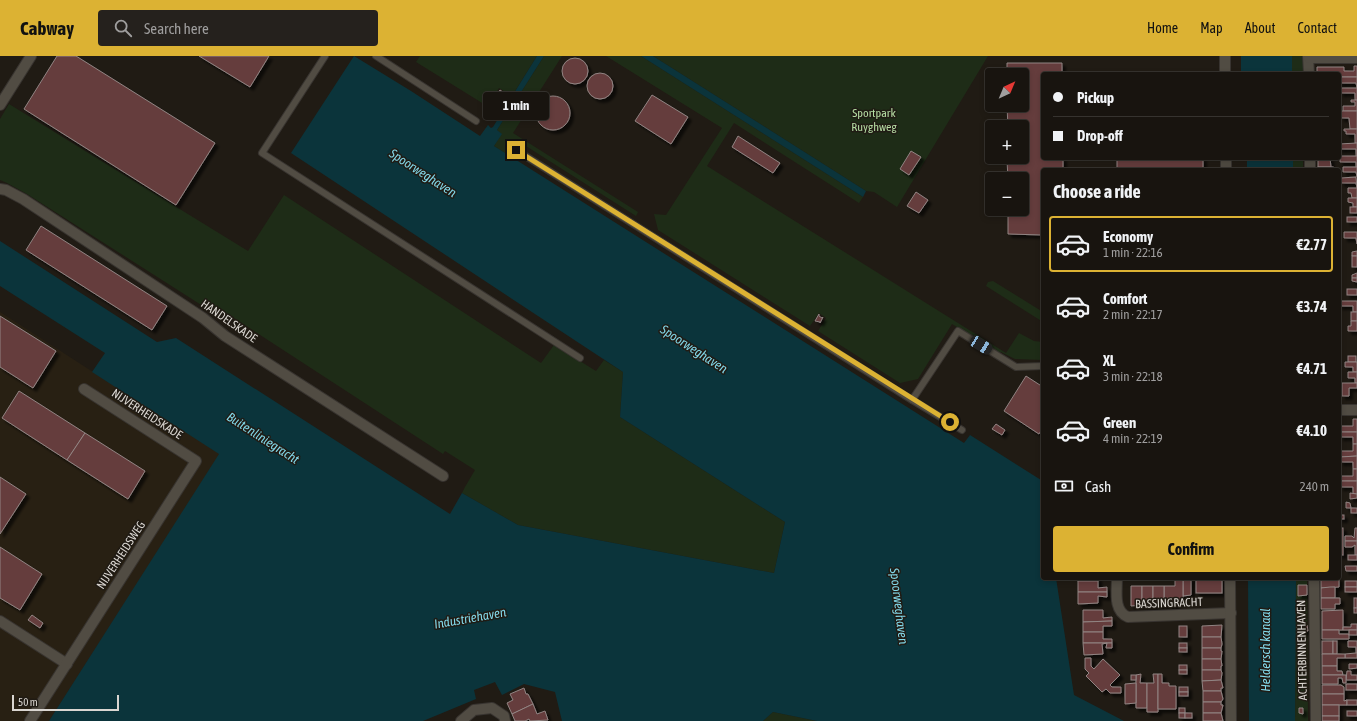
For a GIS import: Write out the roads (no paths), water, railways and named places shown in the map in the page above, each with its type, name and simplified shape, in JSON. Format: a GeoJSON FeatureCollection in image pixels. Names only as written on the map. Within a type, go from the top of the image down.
{"type":"FeatureCollection","features":[{"type":"Feature","properties":{"kind":"street"},"geometry":{"type":"LineString","coordinates":[[0,106],[31,56]]}},
{"type":"Feature","properties":{"kind":"street"},"geometry":{"type":"LineString","coordinates":[[1225,56],[1225,72]]}},
{"type":"Feature","properties":{"kind":"street"},"geometry":{"type":"LineString","coordinates":[[1309,72],[1308,57],[1357,58]]}},
{"type":"Feature","properties":{"kind":"street","name":"HANDELSKADE"},"geometry":{"type":"LineString","coordinates":[[0,189],[6,190],[23,199],[203,318],[225,336],[443,476]]}},
{"type":"Feature","properties":{"kind":"street","name":"NIJVERHEIDSKADE"},"geometry":{"type":"LineString","coordinates":[[84,389],[196,461]]}},
{"type":"Feature","properties":{"kind":"street"},"geometry":{"type":"LineString","coordinates":[[1341,410],[1357,410]]}},
{"type":"Feature","properties":{"kind":"street","name":"NIJVERHEIDSWEG"},"geometry":{"type":"LineString","coordinates":[[30,721],[196,461]]}},
{"type":"Feature","properties":{"kind":"street","name":"BASSINGRACHT"},"geometry":{"type":"LineString","coordinates":[[1116,580],[1118,609],[1124,616],[1230,613]]}},
{"type":"Feature","properties":{"kind":"street"},"geometry":{"type":"LineString","coordinates":[[1230,580],[1231,721]]}},
{"type":"Feature","properties":{"kind":"street","name":"ACHTERBINNENHAVEN"},"geometry":{"type":"LineString","coordinates":[[1314,580],[1316,721]]}},
{"type":"Feature","properties":{"kind":"street"},"geometry":{"type":"LineString","coordinates":[[0,621],[67,664]]}},
{"type":"Feature","properties":{"kind":"street"},"geometry":{"type":"LineString","coordinates":[[461,721],[474,710],[492,708],[504,716],[505,721]]}},
{"type":"Feature","properties":{"kind":"lane"},"geometry":{"type":"LineString","coordinates":[[325,56],[262,153],[580,358]]}},
{"type":"Feature","properties":{"kind":"lane"},"geometry":{"type":"LineString","coordinates":[[376,56],[476,121]]}},
{"type":"Feature","properties":{"kind":"lane"},"geometry":{"type":"LineString","coordinates":[[516,150],[962,430]]}},
{"type":"Feature","properties":{"kind":"lane"},"geometry":{"type":"LineString","coordinates":[[912,400],[958,331],[1016,367],[1041,366]]}},
{"type":"Feature","properties":{"kind":"water"},"geometry":{"type":"Polygon","coordinates":[[[354,56],[480,136],[488,125],[491,128],[493,127],[537,56],[544,56],[497,130],[502,134],[494,146],[964,443],[970,435],[1041,480],[1041,580],[1056,580],[1074,695],[1124,721],[817,721],[773,712],[763,721],[562,721],[555,692],[524,684],[502,695],[495,682],[474,690],[476,699],[423,721],[49,721],[219,454],[92,372],[105,353],[0,286],[0,241],[157,342],[176,338],[450,514],[462,493],[518,525],[774,573],[785,522],[620,417],[623,372],[291,153],[354,56]]]}},
{"type":"Feature","properties":{"kind":"water"},"geometry":{"type":"Polygon","coordinates":[[[641,56],[653,56],[866,191],[863,197],[641,56]]]}},
{"type":"Feature","properties":{"kind":"water"},"geometry":{"type":"Polygon","coordinates":[[[1241,56],[1292,56],[1292,72],[1241,72],[1241,56]]]}},
{"type":"Feature","properties":{"kind":"water"},"geometry":{"type":"Polygon","coordinates":[[[1247,160],[1293,160],[1293,168],[1247,168],[1247,160]]]}},
{"type":"Feature","properties":{"kind":"water","name":"Heldersch kanaal"},"geometry":{"type":"Polygon","coordinates":[[[1248,580],[1296,580],[1295,721],[1249,721],[1248,580]]]}},
{"type":"Feature","properties":{"kind":"park label","name":"Sportpark Ruyghweg"},"geometry":{"type":"Point","coordinates":[874,120]}},
{"type":"Feature","properties":{"kind":"water label","name":"Spoorweghaven"},"geometry":{"type":"Point","coordinates":[423,173]}},
{"type":"Feature","properties":{"kind":"water label","name":"Spoorweghaven"},"geometry":{"type":"Point","coordinates":[694,349]}},
{"type":"Feature","properties":{"kind":"water label","name":"Buitenliniegracht"},"geometry":{"type":"Point","coordinates":[263,438]}},
{"type":"Feature","properties":{"kind":"water label","name":"Spoorweghaven"},"geometry":{"type":"Point","coordinates":[899,606]}},
{"type":"Feature","properties":{"kind":"water label","name":"Industriehaven"},"geometry":{"type":"Point","coordinates":[470,618]}}]}
